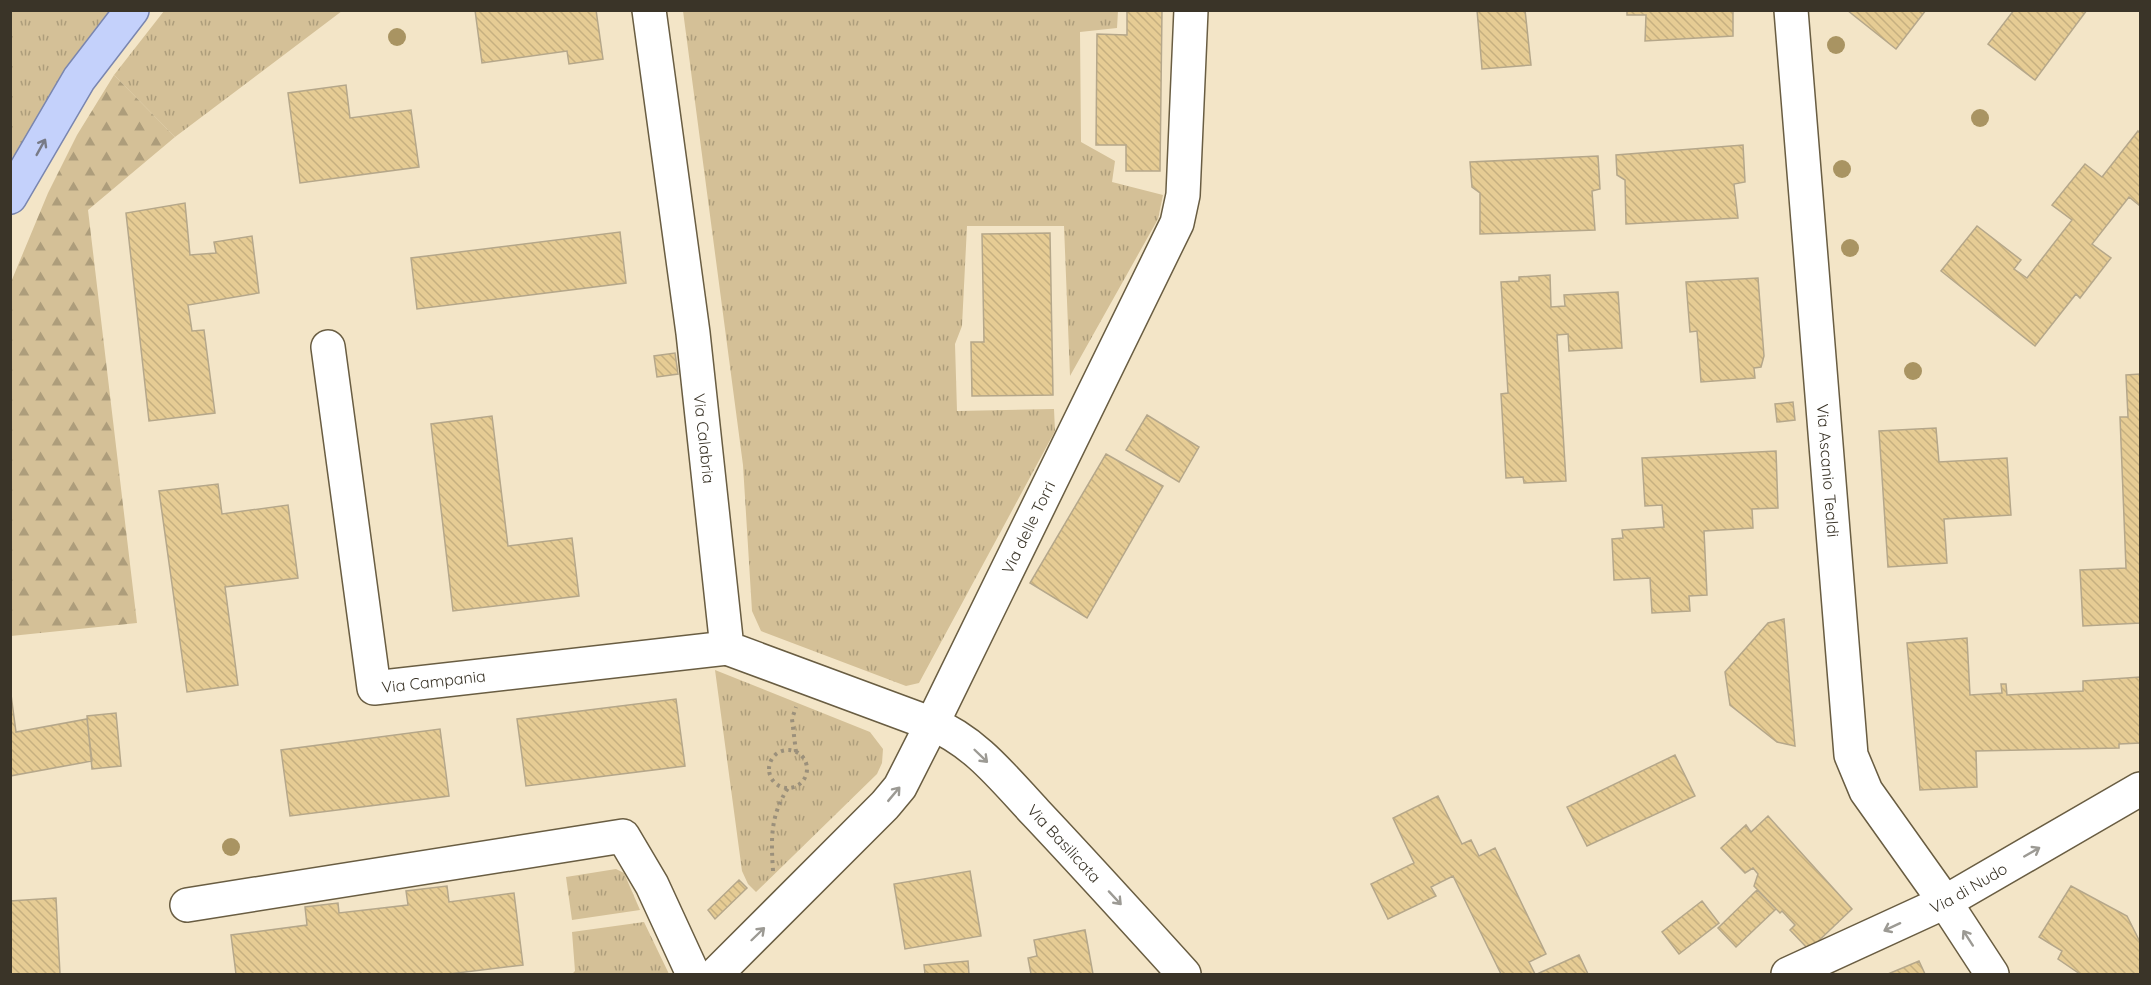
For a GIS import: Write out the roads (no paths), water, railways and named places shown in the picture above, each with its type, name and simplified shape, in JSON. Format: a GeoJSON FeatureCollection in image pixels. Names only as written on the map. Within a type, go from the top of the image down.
{"type":"FeatureCollection","features":[{"type":"Feature","properties":{"kind":"main road"},"geometry":{"type":"LineString","coordinates":[[10,197],[79,79],[132,10]]}},
{"type":"Feature","properties":{"kind":"street","name":"Via Calabria"},"geometry":{"type":"LineString","coordinates":[[649,10],[693,333],[727,648]]}},
{"type":"Feature","properties":{"kind":"street","name":"Via delle Torri"},"geometry":{"type":"LineString","coordinates":[[716,975],[777,916],[900,787],[932,724],[1177,223],[1183,195],[1191,10]]}},
{"type":"Feature","properties":{"kind":"street","name":"Via Ascanio Tealdi"},"geometry":{"type":"LineString","coordinates":[[1791,10],[1851,755],[1866,791],[1945,902],[1992,975]]}},
{"type":"Feature","properties":{"kind":"street","name":"Via Campania"},"geometry":{"type":"LineString","coordinates":[[328,347],[374,688],[727,648]]}},
{"type":"Feature","properties":{"kind":"street"},"geometry":{"type":"LineString","coordinates":[[727,648],[932,724]]}},
{"type":"Feature","properties":{"kind":"street","name":"Via Basilicata"},"geometry":{"type":"LineString","coordinates":[[932,724],[958,736],[985,760],[1184,975]]}},
{"type":"Feature","properties":{"kind":"street","name":"Via di Nudo"},"geometry":{"type":"LineString","coordinates":[[1788,975],[1945,902],[2140,789]]}},
{"type":"Feature","properties":{"kind":"street"},"geometry":{"type":"LineString","coordinates":[[187,905],[623,836],[652,885],[693,975]]}}]}
